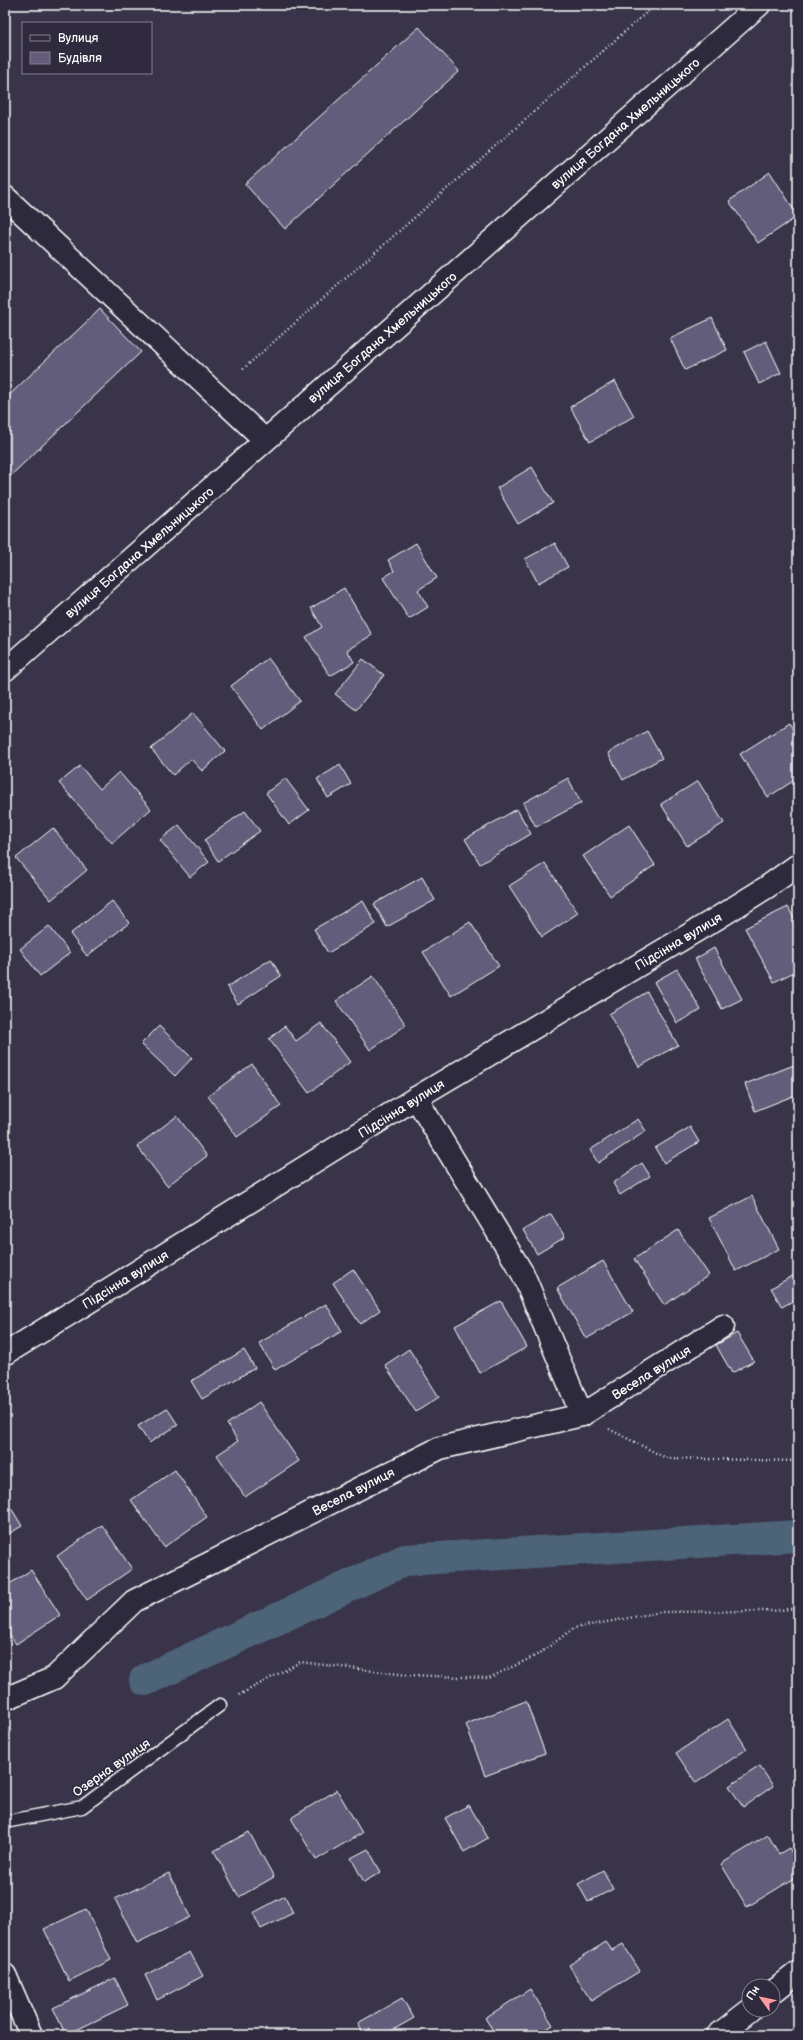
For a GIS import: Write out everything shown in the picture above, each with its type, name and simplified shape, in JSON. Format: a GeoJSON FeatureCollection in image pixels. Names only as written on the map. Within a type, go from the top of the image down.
{"type":"FeatureCollection","features":[{"type":"Feature","properties":{"kind":"street","name":"вулиця Богдана Хмельницького"},"geometry":{"type":"LineString","coordinates":[[5,670],[758,5]]}},
{"type":"Feature","properties":{"kind":"street"},"geometry":{"type":"LineString","coordinates":[[5,197],[265,440]]}},
{"type":"Feature","properties":{"kind":"street","name":"Підсінна вулиця"},"geometry":{"type":"LineString","coordinates":[[5,1354],[416,1098],[768,887],[798,865]]}},
{"type":"Feature","properties":{"kind":"street"},"geometry":{"type":"LineString","coordinates":[[416,1098],[524,1274],[582,1415]]}},
{"type":"Feature","properties":{"kind":"street","name":"Весела вулиця"},"geometry":{"type":"LineString","coordinates":[[5,1699],[54,1678],[134,1601],[440,1448],[582,1415],[723,1326]]}},
{"type":"Feature","properties":{"kind":"street"},"geometry":{"type":"LineString","coordinates":[[781,1986],[798,1972]]}},
{"type":"Feature","properties":{"kind":"street"},"geometry":{"type":"LineString","coordinates":[[5,1975],[31,2035]]}},
{"type":"Feature","properties":{"kind":"street"},"geometry":{"type":"LineString","coordinates":[[718,2035],[741,2017]]}},
{"type":"Feature","properties":{"kind":"lane","name":"Озерна вулиця"},"geometry":{"type":"LineString","coordinates":[[5,1822],[82,1808],[220,1705]]}},
{"type":"Feature","properties":{"kind":"path"},"geometry":{"type":"LineString","coordinates":[[243,369],[655,5]]}},
{"type":"Feature","properties":{"kind":"path"},"geometry":{"type":"LineString","coordinates":[[582,1415],[666,1458],[798,1461]]}},
{"type":"Feature","properties":{"kind":"path"},"geometry":{"type":"LineString","coordinates":[[220,1705],[300,1662],[407,1675],[488,1678],[539,1654],[574,1628],[662,1612],[771,1611],[798,1608]]}},
{"type":"Feature","properties":{"kind":"building"},"geometry":{"type":"Polygon","coordinates":[[[419,27],[459,71],[285,229],[245,184],[419,27]]]}},
{"type":"Feature","properties":{"kind":"building"},"geometry":{"type":"Polygon","coordinates":[[[770,172],[798,216],[758,243],[729,201],[770,172]]]}},
{"type":"Feature","properties":{"kind":"building"},"geometry":{"type":"Polygon","coordinates":[[[100,309],[141,352],[5,481],[5,399],[100,309]]]}},
{"type":"Feature","properties":{"kind":"building"},"geometry":{"type":"Polygon","coordinates":[[[712,318],[727,350],[685,370],[670,338],[712,318]]]}},
{"type":"Feature","properties":{"kind":"building"},"geometry":{"type":"Polygon","coordinates":[[[766,341],[781,373],[759,384],[744,352],[766,341]]]}},
{"type":"Feature","properties":{"kind":"building"},"geometry":{"type":"Polygon","coordinates":[[[615,381],[634,416],[590,442],[570,407],[615,381]]]}},
{"type":"Feature","properties":{"kind":"building"},"geometry":{"type":"Polygon","coordinates":[[[532,467],[553,503],[518,524],[497,488],[532,467]]]}},
{"type":"Feature","properties":{"kind":"building"},"geometry":{"type":"Polygon","coordinates":[[[416,543],[437,578],[418,590],[428,607],[409,619],[383,578],[394,571],[388,560],[416,543]]]}},
{"type":"Feature","properties":{"kind":"building"},"geometry":{"type":"Polygon","coordinates":[[[555,543],[568,567],[538,583],[525,559],[555,543]]]}},
{"type":"Feature","properties":{"kind":"building"},"geometry":{"type":"Polygon","coordinates":[[[344,588],[372,635],[347,650],[354,662],[330,676],[306,637],[322,627],[311,608],[344,588]]]}},
{"type":"Feature","properties":{"kind":"building"},"geometry":{"type":"Polygon","coordinates":[[[268,658],[300,701],[263,730],[231,686],[268,658]]]}},
{"type":"Feature","properties":{"kind":"building"},"geometry":{"type":"Polygon","coordinates":[[[363,659],[384,675],[356,710],[335,694],[363,659]]]}},
{"type":"Feature","properties":{"kind":"building"},"geometry":{"type":"Polygon","coordinates":[[[193,713],[225,751],[202,771],[191,759],[173,775],[151,749],[193,713]]]}},
{"type":"Feature","properties":{"kind":"building"},"geometry":{"type":"Polygon","coordinates":[[[789,723],[798,737],[798,778],[768,797],[740,754],[789,723]]]}},
{"type":"Feature","properties":{"kind":"building"},"geometry":{"type":"Polygon","coordinates":[[[647,731],[662,758],[623,780],[608,753],[647,731]]]}},
{"type":"Feature","properties":{"kind":"building"},"geometry":{"type":"Polygon","coordinates":[[[340,765],[351,784],[328,798],[317,779],[340,765]]]}},
{"type":"Feature","properties":{"kind":"building"},"geometry":{"type":"Polygon","coordinates":[[[80,766],[100,789],[119,772],[151,809],[112,843],[59,783],[80,766]]]}},
{"type":"Feature","properties":{"kind":"building"},"geometry":{"type":"Polygon","coordinates":[[[285,778],[309,810],[289,825],[266,793],[285,778]]]}},
{"type":"Feature","properties":{"kind":"building"},"geometry":{"type":"Polygon","coordinates":[[[568,778],[581,803],[536,827],[523,803],[568,778]]]}},
{"type":"Feature","properties":{"kind":"building"},"geometry":{"type":"Polygon","coordinates":[[[698,781],[724,823],[687,846],[661,804],[698,781]]]}},
{"type":"Feature","properties":{"kind":"building"},"geometry":{"type":"Polygon","coordinates":[[[517,809],[531,834],[480,864],[465,839],[517,809]]]}},
{"type":"Feature","properties":{"kind":"building"},"geometry":{"type":"Polygon","coordinates":[[[245,811],[260,831],[218,861],[204,840],[245,811]]]}},
{"type":"Feature","properties":{"kind":"building"},"geometry":{"type":"Polygon","coordinates":[[[179,825],[209,862],[190,877],[160,840],[179,825]]]}},
{"type":"Feature","properties":{"kind":"building"},"geometry":{"type":"Polygon","coordinates":[[[629,825],[655,865],[610,896],[583,856],[629,825]]]}},
{"type":"Feature","properties":{"kind":"building"},"geometry":{"type":"Polygon","coordinates":[[[53,828],[87,870],[51,900],[16,858],[53,828]]]}},
{"type":"Feature","properties":{"kind":"building"},"geometry":{"type":"Polygon","coordinates":[[[545,863],[578,913],[542,937],[509,886],[545,863]]]}},
{"type":"Feature","properties":{"kind":"building"},"geometry":{"type":"Polygon","coordinates":[[[422,877],[435,900],[387,927],[374,904],[422,877]]]}},
{"type":"Feature","properties":{"kind":"building"},"geometry":{"type":"Polygon","coordinates":[[[112,901],[129,923],[87,956],[70,934],[112,901]]]}},
{"type":"Feature","properties":{"kind":"building"},"geometry":{"type":"Polygon","coordinates":[[[363,901],[376,924],[328,953],[314,929],[363,901]]]}},
{"type":"Feature","properties":{"kind":"building"},"geometry":{"type":"Polygon","coordinates":[[[788,907],[798,926],[798,970],[774,982],[745,928],[788,907]]]}},
{"type":"Feature","properties":{"kind":"building"},"geometry":{"type":"Polygon","coordinates":[[[470,922],[499,966],[451,996],[423,952],[470,922]]]}},
{"type":"Feature","properties":{"kind":"building"},"geometry":{"type":"Polygon","coordinates":[[[49,926],[70,953],[40,976],[20,949],[49,926]]]}},
{"type":"Feature","properties":{"kind":"building"},"geometry":{"type":"Polygon","coordinates":[[[714,948],[742,999],[722,1009],[695,959],[714,948]]]}},
{"type":"Feature","properties":{"kind":"building"},"geometry":{"type":"Polygon","coordinates":[[[271,959],[281,976],[238,1004],[227,987],[271,959]]]}},
{"type":"Feature","properties":{"kind":"building"},"geometry":{"type":"Polygon","coordinates":[[[677,969],[701,1010],[677,1023],[654,982],[677,969]]]}},
{"type":"Feature","properties":{"kind":"building"},"geometry":{"type":"Polygon","coordinates":[[[373,976],[406,1025],[370,1050],[336,1001],[373,976]]]}},
{"type":"Feature","properties":{"kind":"building"},"geometry":{"type":"Polygon","coordinates":[[[647,992],[678,1045],[639,1067],[609,1014],[647,992]]]}},
{"type":"Feature","properties":{"kind":"building"},"geometry":{"type":"Polygon","coordinates":[[[321,1023],[350,1062],[309,1093],[269,1039],[285,1026],[296,1041],[321,1023]]]}},
{"type":"Feature","properties":{"kind":"building"},"geometry":{"type":"Polygon","coordinates":[[[159,1026],[192,1058],[175,1076],[141,1044],[159,1026]]]}},
{"type":"Feature","properties":{"kind":"building"},"geometry":{"type":"Polygon","coordinates":[[[252,1064],[281,1106],[237,1137],[208,1096],[252,1064]]]}},
{"type":"Feature","properties":{"kind":"building"},"geometry":{"type":"Polygon","coordinates":[[[794,1065],[798,1076],[798,1094],[755,1111],[745,1084],[794,1065]]]}},
{"type":"Feature","properties":{"kind":"building"},"geometry":{"type":"Polygon","coordinates":[[[177,1116],[207,1156],[167,1186],[137,1146],[177,1116]]]}},
{"type":"Feature","properties":{"kind":"building"},"geometry":{"type":"Polygon","coordinates":[[[638,1119],[646,1131],[598,1163],[590,1150],[638,1119]]]}},
{"type":"Feature","properties":{"kind":"building"},"geometry":{"type":"Polygon","coordinates":[[[690,1127],[699,1142],[664,1163],[655,1148],[690,1127]]]}},
{"type":"Feature","properties":{"kind":"building"},"geometry":{"type":"Polygon","coordinates":[[[642,1163],[650,1176],[620,1195],[613,1183],[642,1163]]]}},
{"type":"Feature","properties":{"kind":"building"},"geometry":{"type":"Polygon","coordinates":[[[752,1196],[779,1249],[736,1271],[709,1218],[752,1196]]]}},
{"type":"Feature","properties":{"kind":"building"},"geometry":{"type":"Polygon","coordinates":[[[551,1214],[565,1237],[537,1254],[523,1230],[551,1214]]]}},
{"type":"Feature","properties":{"kind":"building"},"geometry":{"type":"Polygon","coordinates":[[[678,1230],[709,1275],[664,1305],[634,1259],[678,1230]]]}},
{"type":"Feature","properties":{"kind":"building"},"geometry":{"type":"Polygon","coordinates":[[[603,1261],[633,1312],[586,1339],[557,1288],[603,1261]]]}},
{"type":"Feature","properties":{"kind":"building"},"geometry":{"type":"Polygon","coordinates":[[[353,1269],[380,1310],[360,1324],[333,1283],[353,1269]]]}},
{"type":"Feature","properties":{"kind":"building"},"geometry":{"type":"Polygon","coordinates":[[[798,1273],[798,1298],[782,1307],[771,1288],[798,1273]]]}},
{"type":"Feature","properties":{"kind":"building"},"geometry":{"type":"Polygon","coordinates":[[[501,1301],[527,1347],[480,1373],[455,1326],[501,1301]]]}},
{"type":"Feature","properties":{"kind":"building"},"geometry":{"type":"Polygon","coordinates":[[[326,1304],[342,1331],[275,1370],[259,1343],[326,1304]]]}},
{"type":"Feature","properties":{"kind":"building"},"geometry":{"type":"Polygon","coordinates":[[[737,1333],[754,1361],[732,1373],[716,1345],[737,1333]]]}},
{"type":"Feature","properties":{"kind":"building"},"geometry":{"type":"Polygon","coordinates":[[[409,1349],[439,1397],[416,1412],[385,1365],[409,1349]]]}},
{"type":"Feature","properties":{"kind":"building"},"geometry":{"type":"Polygon","coordinates":[[[244,1350],[255,1368],[202,1399],[191,1381],[244,1350]]]}},
{"type":"Feature","properties":{"kind":"building"},"geometry":{"type":"Polygon","coordinates":[[[259,1402],[299,1461],[245,1497],[217,1455],[238,1441],[227,1424],[259,1402]]]}},
{"type":"Feature","properties":{"kind":"building"},"geometry":{"type":"Polygon","coordinates":[[[167,1408],[178,1425],[149,1443],[138,1426],[167,1408]]]}},
{"type":"Feature","properties":{"kind":"building"},"geometry":{"type":"Polygon","coordinates":[[[175,1470],[207,1517],[164,1547],[131,1500],[175,1470]]]}},
{"type":"Feature","properties":{"kind":"building"},"geometry":{"type":"Polygon","coordinates":[[[11,1508],[22,1526],[5,1536],[5,1512],[11,1508]]]}},
{"type":"Feature","properties":{"kind":"building"},"geometry":{"type":"Polygon","coordinates":[[[102,1525],[132,1569],[87,1600],[57,1556],[102,1525]]]}},
{"type":"Feature","properties":{"kind":"building"},"geometry":{"type":"Polygon","coordinates":[[[31,1570],[60,1615],[16,1644],[5,1628],[5,1587],[31,1570]]]}},
{"type":"Feature","properties":{"kind":"building"},"geometry":{"type":"Polygon","coordinates":[[[526,1701],[545,1753],[485,1776],[466,1724],[526,1701]]]}},
{"type":"Feature","properties":{"kind":"building"},"geometry":{"type":"Polygon","coordinates":[[[728,1719],[747,1749],[696,1783],[676,1753],[728,1719]]]}},
{"type":"Feature","properties":{"kind":"building"},"geometry":{"type":"Polygon","coordinates":[[[760,1766],[773,1786],[743,1807],[729,1786],[760,1766]]]}},
{"type":"Feature","properties":{"kind":"building"},"geometry":{"type":"Polygon","coordinates":[[[337,1790],[362,1833],[316,1860],[291,1818],[337,1790]]]}},
{"type":"Feature","properties":{"kind":"building"},"geometry":{"type":"Polygon","coordinates":[[[469,1805],[488,1838],[464,1852],[445,1818],[469,1805]]]}},
{"type":"Feature","properties":{"kind":"building"},"geometry":{"type":"Polygon","coordinates":[[[249,1832],[274,1877],[239,1897],[214,1851],[249,1832]]]}},
{"type":"Feature","properties":{"kind":"building"},"geometry":{"type":"Polygon","coordinates":[[[768,1835],[779,1854],[789,1848],[798,1863],[798,1876],[747,1907],[721,1864],[768,1835]]]}},
{"type":"Feature","properties":{"kind":"building"},"geometry":{"type":"Polygon","coordinates":[[[368,1849],[381,1872],[364,1882],[351,1858],[368,1849]]]}},
{"type":"Feature","properties":{"kind":"building"},"geometry":{"type":"Polygon","coordinates":[[[603,1870],[613,1889],[588,1902],[578,1884],[603,1870]]]}},
{"type":"Feature","properties":{"kind":"building"},"geometry":{"type":"Polygon","coordinates":[[[169,1873],[190,1917],[137,1943],[115,1899],[169,1873]]]}},
{"type":"Feature","properties":{"kind":"building"},"geometry":{"type":"Polygon","coordinates":[[[285,1896],[293,1913],[261,1929],[253,1913],[285,1896]]]}},
{"type":"Feature","properties":{"kind":"building"},"geometry":{"type":"Polygon","coordinates":[[[86,1909],[111,1960],[69,1981],[44,1929],[86,1909]]]}},
{"type":"Feature","properties":{"kind":"building"},"geometry":{"type":"Polygon","coordinates":[[[606,1942],[612,1950],[623,1944],[640,1971],[591,2001],[569,1965],[606,1942]]]}},
{"type":"Feature","properties":{"kind":"building"},"geometry":{"type":"Polygon","coordinates":[[[190,1952],[203,1976],[157,2000],[145,1975],[190,1952]]]}},
{"type":"Feature","properties":{"kind":"building"},"geometry":{"type":"Polygon","coordinates":[[[115,1978],[128,2005],[66,2035],[53,2008],[115,1978]]]}},
{"type":"Feature","properties":{"kind":"building"},"geometry":{"type":"Polygon","coordinates":[[[530,1989],[553,2025],[537,2035],[496,2035],[485,2018],[530,1989]]]}},
{"type":"Feature","properties":{"kind":"building"},"geometry":{"type":"Polygon","coordinates":[[[402,1998],[414,2018],[384,2035],[364,2035],[358,2023],[402,1998]]]}},
{"type":"Feature","properties":{"kind":"waterway"},"geometry":{"type":"LineString","coordinates":[[145,1680],[405,1560],[798,1536]]}}]}
